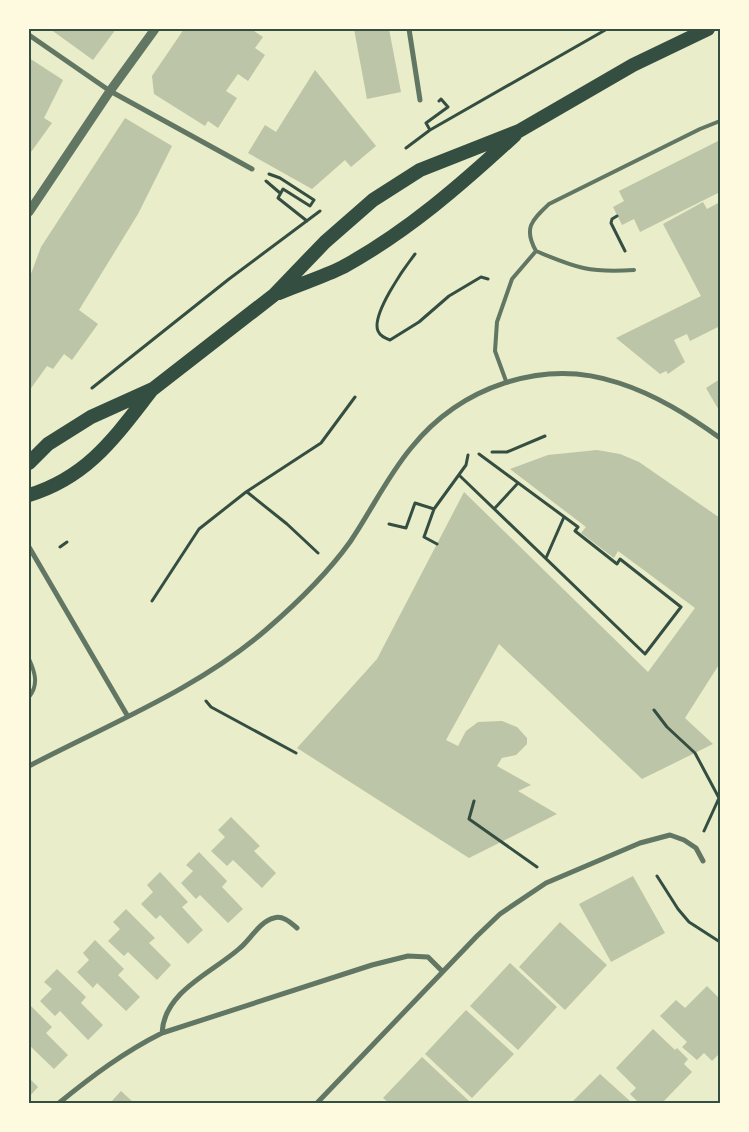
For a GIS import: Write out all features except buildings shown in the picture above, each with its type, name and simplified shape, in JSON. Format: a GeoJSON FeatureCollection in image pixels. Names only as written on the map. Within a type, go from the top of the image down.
{"type":"FeatureCollection","features":[{"type":"Feature","properties":{"kind":"highway"},"geometry":{"type":"LineString","coordinates":[[29,463],[48,444],[91,417],[153,389],[274,295],[325,242],[373,200],[420,170],[519,131],[633,65],[708,29]]}},
{"type":"Feature","properties":{"kind":"highway"},"geometry":{"type":"LineString","coordinates":[[274,295],[342,267],[398,233],[469,178],[519,131]]}},
{"type":"Feature","properties":{"kind":"highway"},"geometry":{"type":"LineString","coordinates":[[29,495],[73,477],[112,441],[153,389]]}},
{"type":"Feature","properties":{"kind":"street"},"geometry":{"type":"LineString","coordinates":[[29,212],[110,91],[155,29]]}},
{"type":"Feature","properties":{"kind":"street"},"geometry":{"type":"LineString","coordinates":[[409,29],[420,100]]}},
{"type":"Feature","properties":{"kind":"street"},"geometry":{"type":"LineString","coordinates":[[29,34],[110,91],[252,168]]}},
{"type":"Feature","properties":{"kind":"street"},"geometry":{"type":"LineString","coordinates":[[29,766],[200,676],[265,630],[322,576],[340,555],[412,446],[437,422],[466,399],[506,381],[542,374],[579,373],[618,382],[661,400],[720,438]]}},
{"type":"Feature","properties":{"kind":"street"},"geometry":{"type":"LineString","coordinates":[[29,547],[127,715]]}},
{"type":"Feature","properties":{"kind":"street"},"geometry":{"type":"LineString","coordinates":[[316,1103],[442,971],[500,914],[546,883],[563,874],[656,838],[670,835],[684,840],[696,848],[703,861]]}},
{"type":"Feature","properties":{"kind":"street"},"geometry":{"type":"LineString","coordinates":[[162,1033],[162,1020],[170,1006],[188,987],[240,948],[264,923],[274,917],[286,919],[297,928]]}},
{"type":"Feature","properties":{"kind":"street"},"geometry":{"type":"LineString","coordinates":[[59,1103],[130,1049],[162,1033],[372,965],[408,956],[428,957],[442,971]]}},
{"type":"Feature","properties":{"kind":"lane"},"geometry":{"type":"LineString","coordinates":[[634,270],[604,272],[575,268],[536,251],[528,238],[530,227],[536,216],[549,204],[700,129],[720,121]]}},
{"type":"Feature","properties":{"kind":"lane"},"geometry":{"type":"LineString","coordinates":[[506,381],[494,351],[497,322],[509,286],[521,267],[536,251]]}},
{"type":"Feature","properties":{"kind":"lane"},"geometry":{"type":"LineString","coordinates":[[29,659],[36,675],[33,692],[29,697]]}},
{"type":"Feature","properties":{"kind":"path"},"geometry":{"type":"LineString","coordinates":[[252,168],[280,178],[314,200],[310,206],[283,189],[278,198],[306,221]]}},
{"type":"Feature","properties":{"kind":"path"},"geometry":{"type":"LineString","coordinates":[[617,216],[612,218],[611,223],[634,270]]}},
{"type":"Feature","properties":{"kind":"path"},"geometry":{"type":"LineString","coordinates":[[415,254],[397,278],[377,320],[378,330],[383,337],[390,340],[419,322],[449,296],[481,277],[488,280]]}},
{"type":"Feature","properties":{"kind":"path"},"geometry":{"type":"LineString","coordinates":[[152,601],[199,529],[246,492],[321,443],[355,397]]}},
{"type":"Feature","properties":{"kind":"path"},"geometry":{"type":"LineString","coordinates":[[492,452],[507,452],[545,436]]}},
{"type":"Feature","properties":{"kind":"path"},"geometry":{"type":"LineString","coordinates":[[460,476],[645,654],[681,606],[620,559],[617,564],[574,531],[578,527],[479,454]]}},
{"type":"Feature","properties":{"kind":"path"},"geometry":{"type":"LineString","coordinates":[[437,544],[424,536],[434,509],[460,476],[466,465],[468,455]]}},
{"type":"Feature","properties":{"kind":"path"},"geometry":{"type":"LineString","coordinates":[[495,508],[518,483]]}},
{"type":"Feature","properties":{"kind":"path"},"geometry":{"type":"LineString","coordinates":[[246,492],[287,524],[310,546]]}},
{"type":"Feature","properties":{"kind":"path"},"geometry":{"type":"LineString","coordinates":[[389,524],[406,528],[415,504],[434,509]]}},
{"type":"Feature","properties":{"kind":"path"},"geometry":{"type":"LineString","coordinates":[[546,558],[564,517]]}},
{"type":"Feature","properties":{"kind":"path"},"geometry":{"type":"LineString","coordinates":[[60,547],[67,542]]}},
{"type":"Feature","properties":{"kind":"path"},"geometry":{"type":"LineString","coordinates":[[206,702],[211,707],[296,752]]}},
{"type":"Feature","properties":{"kind":"path"},"geometry":{"type":"LineString","coordinates":[[654,710],[667,727],[695,753],[719,798],[696,848]]}},
{"type":"Feature","properties":{"kind":"path"},"geometry":{"type":"LineString","coordinates":[[474,800],[469,819],[533,863],[539,870]]}},
{"type":"Feature","properties":{"kind":"path"},"geometry":{"type":"LineString","coordinates":[[658,876],[678,909],[689,922],[720,942]]}}]}
